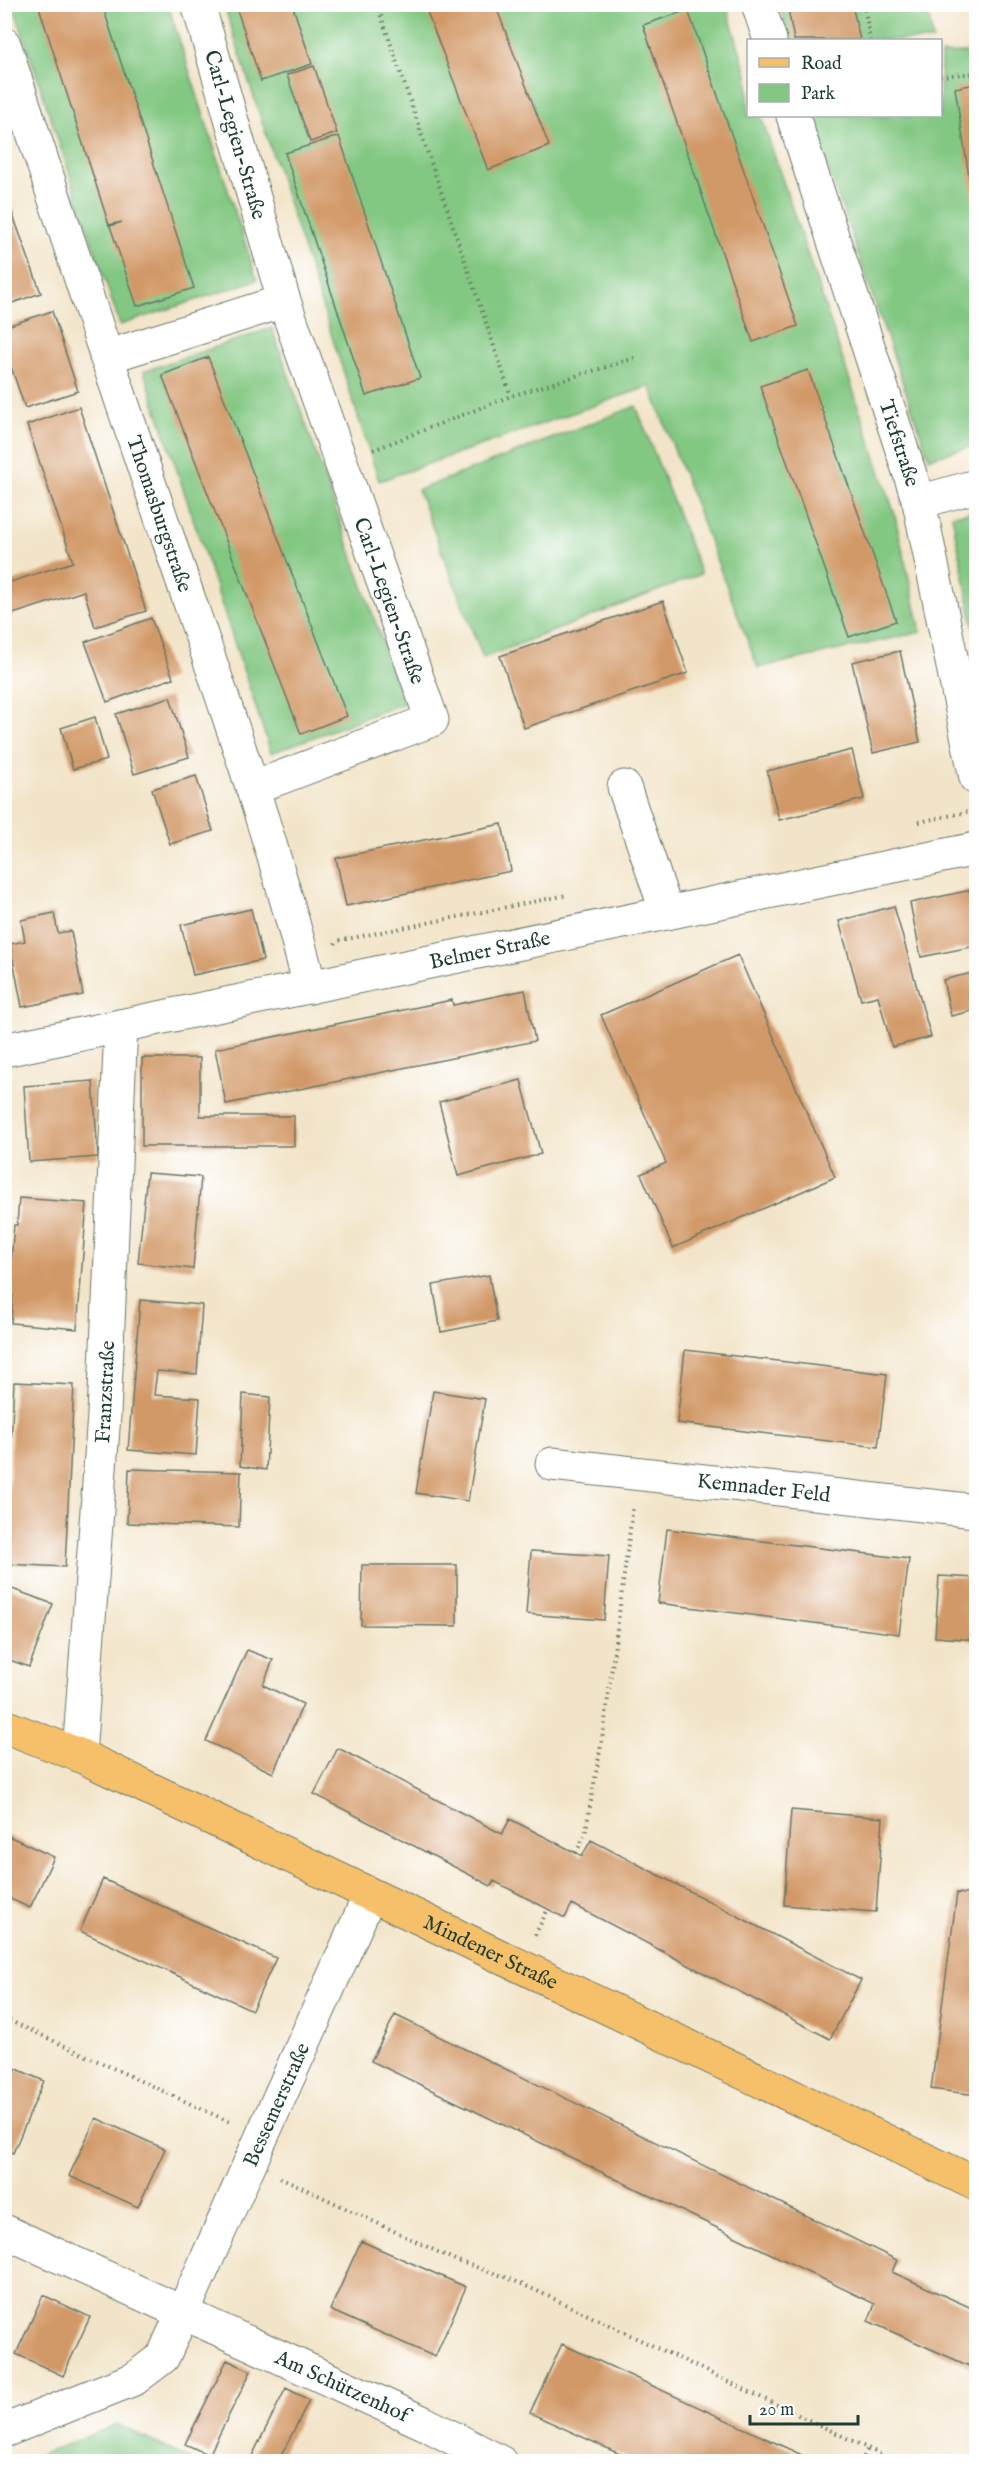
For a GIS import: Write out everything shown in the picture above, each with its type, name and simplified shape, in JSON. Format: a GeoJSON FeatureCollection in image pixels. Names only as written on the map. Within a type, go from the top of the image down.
{"type":"FeatureCollection","features":[{"type":"Feature","properties":{"kind":"main road","name":"Mindener Straße"},"geometry":{"type":"LineString","coordinates":[[4,1725],[80,1755],[976,2184]]}},
{"type":"Feature","properties":{"kind":"street","name":"Carl-Legien-Straße"},"geometry":{"type":"LineString","coordinates":[[198,4],[284,301],[432,720],[253,788]]}},
{"type":"Feature","properties":{"kind":"street"},"geometry":{"type":"LineString","coordinates":[[758,4],[770,39]]}},
{"type":"Feature","properties":{"kind":"street","name":"Thomasburgstraße"},"geometry":{"type":"LineString","coordinates":[[4,44],[106,357],[253,788],[310,987]]}},
{"type":"Feature","properties":{"kind":"street","name":"Tiefstraße"},"geometry":{"type":"LineString","coordinates":[[794,117],[919,502],[976,778]]}},
{"type":"Feature","properties":{"kind":"street"},"geometry":{"type":"LineString","coordinates":[[106,357],[284,301]]}},
{"type":"Feature","properties":{"kind":"street"},"geometry":{"type":"LineString","coordinates":[[919,502],[976,486]]}},
{"type":"Feature","properties":{"kind":"street"},"geometry":{"type":"LineString","coordinates":[[624,787],[667,913]]}},
{"type":"Feature","properties":{"kind":"street","name":"Belmer Straße"},"geometry":{"type":"LineString","coordinates":[[4,1050],[976,849]]}},
{"type":"Feature","properties":{"kind":"street","name":"Franzstraße"},"geometry":{"type":"LineString","coordinates":[[80,1755],[104,1414],[121,1026]]}},
{"type":"Feature","properties":{"kind":"street","name":"Kemnader Feld"},"geometry":{"type":"LineString","coordinates":[[552,1464],[976,1511]]}},
{"type":"Feature","properties":{"kind":"street","name":"Bessemerstraße"},"geometry":{"type":"LineString","coordinates":[[4,2431],[134,2379],[163,2357],[370,1895]]}},
{"type":"Feature","properties":{"kind":"street"},"geometry":{"type":"LineString","coordinates":[[4,2231],[183,2314]]}},
{"type":"Feature","properties":{"kind":"street","name":"Am Schützenhof"},"geometry":{"type":"LineString","coordinates":[[183,2314],[424,2423],[500,2462]]}},
{"type":"Feature","properties":{"kind":"path"},"geometry":{"type":"LineString","coordinates":[[377,4],[511,396]]}},
{"type":"Feature","properties":{"kind":"path"},"geometry":{"type":"LineString","coordinates":[[864,4],[870,39]]}},
{"type":"Feature","properties":{"kind":"path"},"geometry":{"type":"LineString","coordinates":[[942,76],[976,73]]}},
{"type":"Feature","properties":{"kind":"path"},"geometry":{"type":"LineString","coordinates":[[341,463],[511,396],[638,357]]}},
{"type":"Feature","properties":{"kind":"path"},"geometry":{"type":"LineString","coordinates":[[576,1853],[585,1835],[604,1728],[628,1560],[637,1473]]}},
{"type":"Feature","properties":{"kind":"path"},"geometry":{"type":"LineString","coordinates":[[4,2018],[291,2149],[279,2177],[455,2260],[508,2278],[548,2296],[897,2462]]}},
{"type":"Feature","properties":{"kind":"path"},"geometry":{"type":"LineString","coordinates":[[861,2462],[868,2448]]}},
{"type":"Feature","properties":{"kind":"green space"},"geometry":{"type":"Polygon","coordinates":[[[13,5],[168,5],[257,280],[120,325],[13,5]]]}},
{"type":"Feature","properties":{"kind":"green space"},"geometry":{"type":"Polygon","coordinates":[[[224,5],[726,5],[747,75],[747,117],[761,117],[894,512],[921,632],[758,668],[650,386],[379,481],[224,5]]]}},
{"type":"Feature","properties":{"kind":"green space"},"geometry":{"type":"Polygon","coordinates":[[[780,5],[927,5],[933,39],[789,39],[780,5]]]}},
{"type":"Feature","properties":{"kind":"green space"},"geometry":{"type":"Polygon","coordinates":[[[976,52],[976,445],[929,458],[810,117],[942,117],[942,54],[976,52]]]}},
{"type":"Feature","properties":{"kind":"green space"},"geometry":{"type":"Polygon","coordinates":[[[272,328],[404,703],[271,753],[144,371],[272,328]]]}},
{"type":"Feature","properties":{"kind":"green space"},"geometry":{"type":"Polygon","coordinates":[[[636,406],[701,574],[483,658],[418,490],[636,406]]]}},
{"type":"Feature","properties":{"kind":"green space"},"geometry":{"type":"Polygon","coordinates":[[[976,511],[976,640],[952,515],[976,511]]]}},
{"type":"Feature","properties":{"kind":"green space"},"geometry":{"type":"Polygon","coordinates":[[[117,2424],[193,2461],[26,2461],[117,2424]]]}},
{"type":"Feature","properties":{"kind":"building"},"geometry":{"type":"Polygon","coordinates":[[[38,4],[102,4],[194,288],[137,306],[110,226],[122,222],[109,225],[38,4]]]}},
{"type":"Feature","properties":{"kind":"building"},"geometry":{"type":"Polygon","coordinates":[[[235,4],[292,4],[312,64],[261,81],[235,4]]]}},
{"type":"Feature","properties":{"kind":"building"},"geometry":{"type":"Polygon","coordinates":[[[424,4],[495,4],[549,146],[488,170],[424,4]]]}},
{"type":"Feature","properties":{"kind":"building"},"geometry":{"type":"Polygon","coordinates":[[[787,4],[852,4],[860,39],[794,39],[787,4]]]}},
{"type":"Feature","properties":{"kind":"building"},"geometry":{"type":"Polygon","coordinates":[[[688,10],[798,326],[753,342],[643,25],[688,10]]]}},
{"type":"Feature","properties":{"kind":"building"},"geometry":{"type":"Polygon","coordinates":[[[314,66],[337,133],[310,142],[287,75],[314,66]]]}},
{"type":"Feature","properties":{"kind":"building"},"geometry":{"type":"Polygon","coordinates":[[[976,84],[976,214],[975,214],[955,88],[976,84]]]}},
{"type":"Feature","properties":{"kind":"building"},"geometry":{"type":"Polygon","coordinates":[[[339,136],[420,378],[366,396],[285,153],[339,136]]]}},
{"type":"Feature","properties":{"kind":"building"},"geometry":{"type":"Polygon","coordinates":[[[9,204],[41,293],[4,306],[4,205],[9,204]]]}},
{"type":"Feature","properties":{"kind":"building"},"geometry":{"type":"Polygon","coordinates":[[[52,311],[78,391],[25,408],[4,346],[4,327],[52,311]]]}},
{"type":"Feature","properties":{"kind":"building"},"geometry":{"type":"Polygon","coordinates":[[[208,357],[347,716],[301,734],[162,375],[208,357]]]}},
{"type":"Feature","properties":{"kind":"building"},"geometry":{"type":"Polygon","coordinates":[[[808,370],[896,621],[849,637],[760,386],[808,370]]]}},
{"type":"Feature","properties":{"kind":"building"},"geometry":{"type":"Polygon","coordinates":[[[79,407],[146,611],[95,627],[84,591],[4,617],[4,584],[73,562],[27,425],[79,407]]]}},
{"type":"Feature","properties":{"kind":"building"},"geometry":{"type":"Polygon","coordinates":[[[663,601],[688,673],[524,728],[500,656],[663,601]]]}},
{"type":"Feature","properties":{"kind":"building"},"geometry":{"type":"Polygon","coordinates":[[[151,618],[173,678],[107,702],[85,642],[151,618]]]}},
{"type":"Feature","properties":{"kind":"building"},"geometry":{"type":"Polygon","coordinates":[[[900,651],[920,742],[873,753],[852,662],[900,651]]]}},
{"type":"Feature","properties":{"kind":"building"},"geometry":{"type":"Polygon","coordinates":[[[170,697],[189,757],[134,774],[116,714],[170,697]]]}},
{"type":"Feature","properties":{"kind":"building"},"geometry":{"type":"Polygon","coordinates":[[[95,717],[107,760],[73,769],[61,728],[95,717]]]}},
{"type":"Feature","properties":{"kind":"building"},"geometry":{"type":"Polygon","coordinates":[[[852,750],[864,799],[779,820],[767,771],[852,750]]]}},
{"type":"Feature","properties":{"kind":"building"},"geometry":{"type":"Polygon","coordinates":[[[196,776],[213,831],[170,844],[152,789],[196,776]]]}},
{"type":"Feature","properties":{"kind":"building"},"geometry":{"type":"Polygon","coordinates":[[[502,824],[511,871],[346,906],[336,858],[502,824]]]}},
{"type":"Feature","properties":{"kind":"building"},"geometry":{"type":"Polygon","coordinates":[[[976,889],[976,946],[921,957],[910,903],[976,889]]]}},
{"type":"Feature","properties":{"kind":"building"},"geometry":{"type":"Polygon","coordinates":[[[894,906],[931,1037],[892,1047],[878,996],[861,1000],[839,921],[894,906]]]}},
{"type":"Feature","properties":{"kind":"building"},"geometry":{"type":"Polygon","coordinates":[[[251,909],[263,960],[193,975],[181,925],[251,909]]]}},
{"type":"Feature","properties":{"kind":"building"},"geometry":{"type":"Polygon","coordinates":[[[54,913],[58,933],[71,931],[83,995],[22,1007],[10,944],[25,941],[21,920],[54,913]]]}},
{"type":"Feature","properties":{"kind":"building"},"geometry":{"type":"Polygon","coordinates":[[[738,955],[835,1177],[673,1248],[641,1174],[666,1163],[601,1015],[738,955]]]}},
{"type":"Feature","properties":{"kind":"building"},"geometry":{"type":"Polygon","coordinates":[[[976,972],[976,1010],[951,1016],[943,980],[976,972]]]}},
{"type":"Feature","properties":{"kind":"building"},"geometry":{"type":"Polygon","coordinates":[[[525,990],[535,1041],[226,1104],[215,1049],[452,1000],[453,1005],[525,990]]]}},
{"type":"Feature","properties":{"kind":"building"},"geometry":{"type":"Polygon","coordinates":[[[142,1058],[200,1058],[200,1116],[294,1116],[294,1146],[142,1146],[142,1058]]]}},
{"type":"Feature","properties":{"kind":"building"},"geometry":{"type":"Polygon","coordinates":[[[521,1080],[541,1154],[458,1176],[439,1102],[521,1080]]]}},
{"type":"Feature","properties":{"kind":"building"},"geometry":{"type":"Polygon","coordinates":[[[93,1081],[98,1157],[29,1162],[24,1086],[93,1081]]]}},
{"type":"Feature","properties":{"kind":"building"},"geometry":{"type":"Polygon","coordinates":[[[147,1173],[201,1177],[193,1269],[138,1263],[147,1173]]]}},
{"type":"Feature","properties":{"kind":"building"},"geometry":{"type":"Polygon","coordinates":[[[19,1198],[87,1203],[77,1329],[11,1323],[13,1295],[5,1295],[14,1225],[17,1225],[19,1198]]]}},
{"type":"Feature","properties":{"kind":"building"},"geometry":{"type":"Polygon","coordinates":[[[489,1275],[497,1321],[441,1332],[433,1285],[489,1275]]]}},
{"type":"Feature","properties":{"kind":"building"},"geometry":{"type":"Polygon","coordinates":[[[140,1300],[202,1305],[197,1374],[157,1371],[154,1395],[200,1398],[196,1455],[128,1450],[140,1300]]]}},
{"type":"Feature","properties":{"kind":"building"},"geometry":{"type":"Polygon","coordinates":[[[685,1350],[887,1374],[878,1447],[677,1423],[685,1350]]]}},
{"type":"Feature","properties":{"kind":"building"},"geometry":{"type":"Polygon","coordinates":[[[14,1382],[74,1385],[65,1567],[5,1564],[14,1382]]]}},
{"type":"Feature","properties":{"kind":"building"},"geometry":{"type":"Polygon","coordinates":[[[433,1391],[485,1399],[468,1501],[416,1493],[433,1391]]]}},
{"type":"Feature","properties":{"kind":"building"},"geometry":{"type":"Polygon","coordinates":[[[243,1394],[270,1397],[266,1470],[240,1466],[243,1394]]]}},
{"type":"Feature","properties":{"kind":"building"},"geometry":{"type":"Polygon","coordinates":[[[129,1469],[241,1472],[239,1527],[127,1523],[129,1469]]]}},
{"type":"Feature","properties":{"kind":"building"},"geometry":{"type":"Polygon","coordinates":[[[667,1529],[909,1559],[899,1634],[658,1603],[667,1529]]]}},
{"type":"Feature","properties":{"kind":"building"},"geometry":{"type":"Polygon","coordinates":[[[531,1551],[609,1556],[604,1620],[526,1614],[531,1551]]]}},
{"type":"Feature","properties":{"kind":"building"},"geometry":{"type":"Polygon","coordinates":[[[362,1565],[457,1565],[457,1626],[361,1625],[362,1565]]]}},
{"type":"Feature","properties":{"kind":"building"},"geometry":{"type":"Polygon","coordinates":[[[939,1576],[976,1578],[976,1640],[935,1637],[939,1576]]]}},
{"type":"Feature","properties":{"kind":"building"},"geometry":{"type":"Polygon","coordinates":[[[4,1586],[53,1604],[29,1667],[4,1658],[4,1586]]]}},
{"type":"Feature","properties":{"kind":"building"},"geometry":{"type":"Polygon","coordinates":[[[247,1650],[273,1660],[263,1685],[303,1704],[273,1773],[206,1741],[247,1650]]]}},
{"type":"Feature","properties":{"kind":"building"},"geometry":{"type":"Polygon","coordinates":[[[338,1748],[502,1834],[510,1819],[582,1856],[591,1840],[861,1980],[830,2039],[572,1904],[565,1918],[494,1881],[491,1886],[314,1794],[338,1748]]]}},
{"type":"Feature","properties":{"kind":"building"},"geometry":{"type":"Polygon","coordinates":[[[791,1810],[883,1818],[876,1912],[784,1905],[791,1810]]]}},
{"type":"Feature","properties":{"kind":"building"},"geometry":{"type":"Polygon","coordinates":[[[4,1834],[54,1857],[30,1908],[4,1896],[4,1834]]]}},
{"type":"Feature","properties":{"kind":"building"},"geometry":{"type":"Polygon","coordinates":[[[103,1879],[276,1958],[252,2010],[80,1931],[103,1879]]]}},
{"type":"Feature","properties":{"kind":"building"},"geometry":{"type":"Polygon","coordinates":[[[957,1893],[976,1895],[976,2095],[931,2089],[957,1893]]]}},
{"type":"Feature","properties":{"kind":"building"},"geometry":{"type":"Polygon","coordinates":[[[395,2015],[897,2260],[892,2272],[976,2310],[976,2369],[868,2321],[875,2304],[371,2061],[395,2015]]]}},
{"type":"Feature","properties":{"kind":"building"},"geometry":{"type":"Polygon","coordinates":[[[8,2065],[44,2081],[13,2153],[4,2149],[4,2073],[8,2065]]]}},
{"type":"Feature","properties":{"kind":"building"},"geometry":{"type":"Polygon","coordinates":[[[96,2118],[165,2149],[138,2207],[69,2176],[96,2118]]]}},
{"type":"Feature","properties":{"kind":"building"},"geometry":{"type":"Polygon","coordinates":[[[361,2241],[466,2287],[435,2357],[330,2310],[361,2241]]]}},
{"type":"Feature","properties":{"kind":"building"},"geometry":{"type":"Polygon","coordinates":[[[43,2295],[90,2317],[63,2376],[16,2354],[43,2295]]]}},
{"type":"Feature","properties":{"kind":"building"},"geometry":{"type":"Polygon","coordinates":[[[562,2344],[817,2462],[637,2462],[530,2413],[562,2344]]]}},
{"type":"Feature","properties":{"kind":"building"},"geometry":{"type":"Polygon","coordinates":[[[227,2360],[251,2371],[209,2455],[185,2444],[227,2360]]]}},
{"type":"Feature","properties":{"kind":"building"},"geometry":{"type":"Polygon","coordinates":[[[286,2388],[309,2400],[278,2462],[249,2462],[286,2388]]]}}]}
